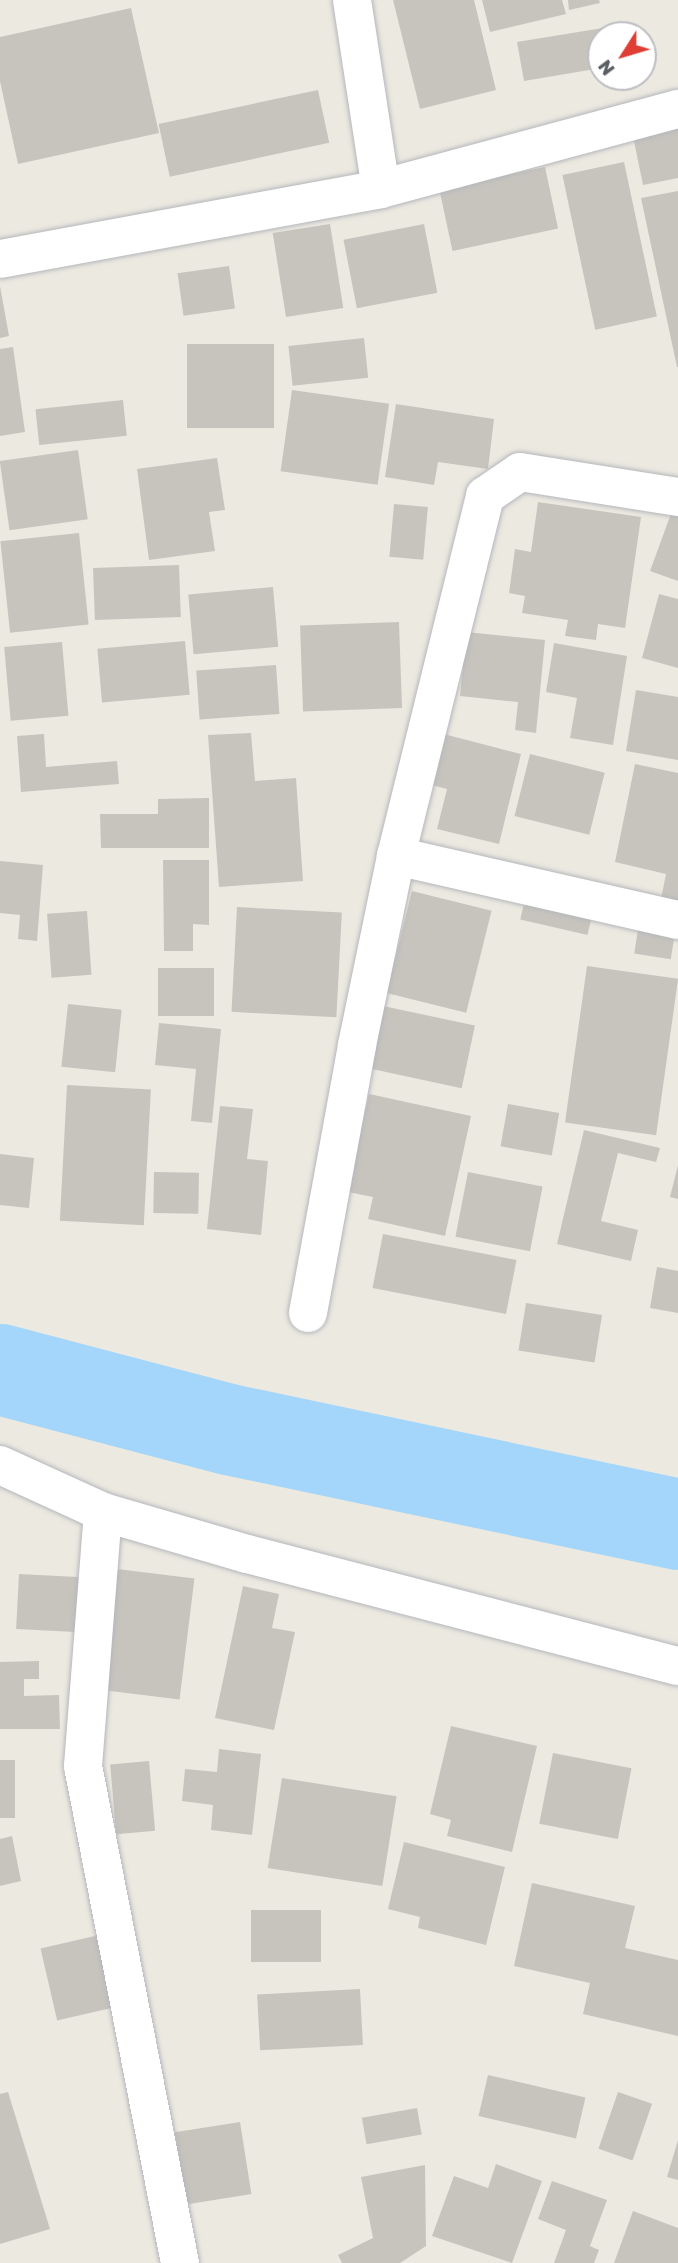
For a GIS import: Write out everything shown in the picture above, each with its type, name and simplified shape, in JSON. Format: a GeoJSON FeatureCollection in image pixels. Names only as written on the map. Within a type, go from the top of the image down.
{"type":"FeatureCollection","features":[{"type":"Feature","properties":{"kind":"street"},"geometry":{"type":"LineString","coordinates":[[352,0],[381,188]]}},
{"type":"Feature","properties":{"kind":"street"},"geometry":{"type":"LineString","coordinates":[[0,259],[381,188],[678,109]]}},
{"type":"Feature","properties":{"kind":"street"},"geometry":{"type":"LineString","coordinates":[[308,1313],[357,1045],[396,856],[485,496],[520,472],[678,497]]}},
{"type":"Feature","properties":{"kind":"street"},"geometry":{"type":"LineString","coordinates":[[396,856],[678,920]]}},
{"type":"Feature","properties":{"kind":"street"},"geometry":{"type":"LineString","coordinates":[[0,1465],[103,1512],[247,1554],[678,1666]]}},
{"type":"Feature","properties":{"kind":"street"},"geometry":{"type":"LineString","coordinates":[[103,1512],[83,1766],[180,2263]]}},
{"type":"Feature","properties":{"kind":"building"},"geometry":{"type":"Polygon","coordinates":[[[393,0],[474,0],[496,90],[420,109],[393,0]]]}},
{"type":"Feature","properties":{"kind":"building"},"geometry":{"type":"Polygon","coordinates":[[[482,0],[562,0],[566,14],[490,32],[482,0]]]}},
{"type":"Feature","properties":{"kind":"building"},"geometry":{"type":"Polygon","coordinates":[[[568,0],[599,0],[600,3],[569,10],[568,0]]]}},
{"type":"Feature","properties":{"kind":"building"},"geometry":{"type":"Polygon","coordinates":[[[131,8],[159,133],[18,164],[0,81],[0,37],[131,8]]]}},
{"type":"Feature","properties":{"kind":"building"},"geometry":{"type":"Polygon","coordinates":[[[587,31],[587,70],[524,81],[517,42],[587,31]]]}},
{"type":"Feature","properties":{"kind":"building"},"geometry":{"type":"Polygon","coordinates":[[[318,90],[329,143],[170,177],[159,124],[318,90]]]}},
{"type":"Feature","properties":{"kind":"building"},"geometry":{"type":"Polygon","coordinates":[[[678,128],[678,178],[643,185],[633,136],[678,128]]]}},
{"type":"Feature","properties":{"kind":"building"},"geometry":{"type":"Polygon","coordinates":[[[624,162],[657,317],[595,330],[562,175],[624,162]]]}},
{"type":"Feature","properties":{"kind":"building"},"geometry":{"type":"Polygon","coordinates":[[[545,167],[558,229],[452,251],[439,189],[545,167]]]}},
{"type":"Feature","properties":{"kind":"building"},"geometry":{"type":"Polygon","coordinates":[[[678,191],[678,367],[677,367],[641,198],[678,191]]]}},
{"type":"Feature","properties":{"kind":"building"},"geometry":{"type":"Polygon","coordinates":[[[330,224],[343,308],[286,317],[273,233],[330,224]]]}},
{"type":"Feature","properties":{"kind":"building"},"geometry":{"type":"Polygon","coordinates":[[[424,224],[437,293],[357,308],[344,240],[424,224]]]}},
{"type":"Feature","properties":{"kind":"building"},"geometry":{"type":"Polygon","coordinates":[[[229,266],[235,309],[183,316],[178,273],[229,266]]]}},
{"type":"Feature","properties":{"kind":"building"},"geometry":{"type":"Polygon","coordinates":[[[0,286],[9,336],[0,338],[0,286]]]}},
{"type":"Feature","properties":{"kind":"building"},"geometry":{"type":"Polygon","coordinates":[[[364,338],[368,378],[293,386],[288,346],[364,338]]]}},
{"type":"Feature","properties":{"kind":"building"},"geometry":{"type":"Polygon","coordinates":[[[187,344],[274,344],[274,428],[187,428],[187,344]]]}},
{"type":"Feature","properties":{"kind":"building"},"geometry":{"type":"Polygon","coordinates":[[[13,347],[25,432],[0,436],[0,349],[13,347]]]}},
{"type":"Feature","properties":{"kind":"building"},"geometry":{"type":"Polygon","coordinates":[[[292,390],[389,404],[378,485],[281,471],[292,390]]]}},
{"type":"Feature","properties":{"kind":"building"},"geometry":{"type":"Polygon","coordinates":[[[123,400],[127,436],[39,445],[35,409],[123,400]]]}},
{"type":"Feature","properties":{"kind":"building"},"geometry":{"type":"Polygon","coordinates":[[[396,404],[494,419],[488,469],[438,462],[434,485],[385,477],[396,404]]]}},
{"type":"Feature","properties":{"kind":"building"},"geometry":{"type":"Polygon","coordinates":[[[78,450],[88,519],[10,530],[0,461],[78,450]]]}},
{"type":"Feature","properties":{"kind":"building"},"geometry":{"type":"Polygon","coordinates":[[[217,458],[225,510],[209,512],[215,551],[149,560],[137,469],[217,458]]]}},
{"type":"Feature","properties":{"kind":"building"},"geometry":{"type":"Polygon","coordinates":[[[676,500],[678,501],[678,581],[650,571],[676,500]]]}},
{"type":"Feature","properties":{"kind":"building"},"geometry":{"type":"Polygon","coordinates":[[[538,502],[641,517],[625,628],[598,624],[596,640],[565,636],[568,620],[522,613],[525,596],[509,593],[515,549],[531,552],[538,502]]]}},
{"type":"Feature","properties":{"kind":"building"},"geometry":{"type":"Polygon","coordinates":[[[394,504],[428,507],[423,560],[389,557],[394,504]]]}},
{"type":"Feature","properties":{"kind":"building"},"geometry":{"type":"Polygon","coordinates":[[[79,533],[89,624],[10,633],[0,541],[79,533]]]}},
{"type":"Feature","properties":{"kind":"building"},"geometry":{"type":"Polygon","coordinates":[[[179,565],[181,617],[95,620],[93,568],[179,565]]]}},
{"type":"Feature","properties":{"kind":"building"},"geometry":{"type":"Polygon","coordinates":[[[273,587],[278,647],[194,654],[188,594],[273,587]]]}},
{"type":"Feature","properties":{"kind":"building"},"geometry":{"type":"Polygon","coordinates":[[[659,594],[678,599],[678,668],[642,658],[659,594]]]}},
{"type":"Feature","properties":{"kind":"building"},"geometry":{"type":"Polygon","coordinates":[[[399,622],[402,708],[303,711],[300,625],[399,622]]]}},
{"type":"Feature","properties":{"kind":"building"},"geometry":{"type":"Polygon","coordinates":[[[466,632],[545,640],[536,733],[515,730],[518,702],[460,696],[466,632]]]}},
{"type":"Feature","properties":{"kind":"building"},"geometry":{"type":"Polygon","coordinates":[[[185,641],[190,695],[102,702],[97,649],[185,641]]]}},
{"type":"Feature","properties":{"kind":"building"},"geometry":{"type":"Polygon","coordinates":[[[62,642],[68,716],[11,721],[4,647],[62,642]]]}},
{"type":"Feature","properties":{"kind":"building"},"geometry":{"type":"Polygon","coordinates":[[[554,643],[627,656],[613,745],[570,738],[577,698],[546,692],[554,643]]]}},
{"type":"Feature","properties":{"kind":"building"},"geometry":{"type":"Polygon","coordinates":[[[276,665],[279,714],[200,719],[196,671],[276,665]]]}},
{"type":"Feature","properties":{"kind":"building"},"geometry":{"type":"Polygon","coordinates":[[[636,690],[678,697],[678,760],[626,751],[636,690]]]}},
{"type":"Feature","properties":{"kind":"building"},"geometry":{"type":"Polygon","coordinates":[[[436,732],[521,754],[499,844],[437,829],[447,789],[423,783],[436,732]]]}},
{"type":"Feature","properties":{"kind":"building"},"geometry":{"type":"Polygon","coordinates":[[[251,733],[255,781],[296,778],[303,881],[219,887],[208,735],[251,733]]]}},
{"type":"Feature","properties":{"kind":"building"},"geometry":{"type":"Polygon","coordinates":[[[44,734],[46,767],[117,761],[119,784],[21,792],[17,736],[44,734]]]}},
{"type":"Feature","properties":{"kind":"building"},"geometry":{"type":"Polygon","coordinates":[[[530,754],[605,773],[589,835],[515,816],[530,754]]]}},
{"type":"Feature","properties":{"kind":"building"},"geometry":{"type":"Polygon","coordinates":[[[635,764],[678,773],[678,913],[659,909],[666,874],[615,862],[635,764]]]}},
{"type":"Feature","properties":{"kind":"building"},"geometry":{"type":"Polygon","coordinates":[[[209,798],[209,848],[101,848],[100,814],[158,814],[158,799],[209,798]]]}},
{"type":"Feature","properties":{"kind":"building"},"geometry":{"type":"Polygon","coordinates":[[[163,860],[209,860],[209,925],[193,924],[193,951],[164,951],[163,860]]]}},
{"type":"Feature","properties":{"kind":"building"},"geometry":{"type":"Polygon","coordinates":[[[0,861],[43,865],[37,941],[18,939],[20,915],[0,913],[0,861]]]}},
{"type":"Feature","properties":{"kind":"building"},"geometry":{"type":"Polygon","coordinates":[[[412,891],[492,911],[466,1013],[387,993],[412,891]]]}},
{"type":"Feature","properties":{"kind":"building"},"geometry":{"type":"Polygon","coordinates":[[[525,899],[592,915],[588,935],[520,919],[525,899]]]}},
{"type":"Feature","properties":{"kind":"building"},"geometry":{"type":"Polygon","coordinates":[[[237,907],[342,912],[336,1017],[232,1012],[237,907]]]}},
{"type":"Feature","properties":{"kind":"building"},"geometry":{"type":"Polygon","coordinates":[[[87,911],[91,975],[52,978],[47,914],[87,911]]]}},
{"type":"Feature","properties":{"kind":"building"},"geometry":{"type":"Polygon","coordinates":[[[640,917],[677,923],[671,959],[634,954],[640,917]]]}},
{"type":"Feature","properties":{"kind":"building"},"geometry":{"type":"Polygon","coordinates":[[[587,966],[678,979],[656,1135],[565,1122],[587,966]]]}},
{"type":"Feature","properties":{"kind":"building"},"geometry":{"type":"Polygon","coordinates":[[[158,968],[214,968],[214,1016],[158,1016],[158,968]]]}},
{"type":"Feature","properties":{"kind":"building"},"geometry":{"type":"Polygon","coordinates":[[[68,1004],[122,1010],[115,1072],[61,1067],[68,1004]]]}},
{"type":"Feature","properties":{"kind":"building"},"geometry":{"type":"Polygon","coordinates":[[[383,1006],[475,1026],[462,1088],[370,1069],[383,1006]]]}},
{"type":"Feature","properties":{"kind":"building"},"geometry":{"type":"Polygon","coordinates":[[[159,1023],[221,1029],[212,1123],[191,1121],[196,1069],[155,1065],[159,1023]]]}},
{"type":"Feature","properties":{"kind":"building"},"geometry":{"type":"Polygon","coordinates":[[[67,1085],[151,1089],[144,1225],[60,1221],[67,1085]]]}},
{"type":"Feature","properties":{"kind":"building"},"geometry":{"type":"Polygon","coordinates":[[[369,1094],[471,1116],[445,1236],[368,1219],[373,1197],[348,1192],[369,1094]]]}},
{"type":"Feature","properties":{"kind":"building"},"geometry":{"type":"Polygon","coordinates":[[[508,1104],[559,1113],[552,1155],[501,1146],[508,1104]]]}},
{"type":"Feature","properties":{"kind":"building"},"geometry":{"type":"Polygon","coordinates":[[[220,1106],[253,1109],[247,1159],[268,1161],[261,1235],[207,1229],[220,1106]]]}},
{"type":"Feature","properties":{"kind":"building"},"geometry":{"type":"Polygon","coordinates":[[[584,1130],[660,1148],[656,1162],[618,1153],[601,1221],[638,1230],[631,1261],[557,1244],[584,1130]]]}},
{"type":"Feature","properties":{"kind":"building"},"geometry":{"type":"Polygon","coordinates":[[[0,1154],[34,1158],[29,1208],[0,1205],[0,1154]]]}},
{"type":"Feature","properties":{"kind":"building"},"geometry":{"type":"Polygon","coordinates":[[[678,1165],[678,1199],[670,1197],[678,1165]]]}},
{"type":"Feature","properties":{"kind":"building"},"geometry":{"type":"Polygon","coordinates":[[[154,1172],[199,1173],[198,1214],[153,1213],[154,1172]]]}},
{"type":"Feature","properties":{"kind":"building"},"geometry":{"type":"Polygon","coordinates":[[[468,1172],[543,1187],[530,1251],[455,1237],[468,1172]]]}},
{"type":"Feature","properties":{"kind":"building"},"geometry":{"type":"Polygon","coordinates":[[[383,1234],[517,1260],[506,1314],[373,1288],[383,1234]]]}},
{"type":"Feature","properties":{"kind":"building"},"geometry":{"type":"Polygon","coordinates":[[[657,1267],[678,1271],[678,1313],[650,1308],[657,1267]]]}},
{"type":"Feature","properties":{"kind":"building"},"geometry":{"type":"Polygon","coordinates":[[[526,1303],[602,1315],[595,1362],[518,1350],[526,1303]]]}},
{"type":"Feature","properties":{"kind":"building"},"geometry":{"type":"Polygon","coordinates":[[[117,1569],[194,1579],[180,1700],[102,1690],[117,1569]]]}},
{"type":"Feature","properties":{"kind":"building"},"geometry":{"type":"Polygon","coordinates":[[[19,1574],[88,1578],[85,1633],[16,1629],[19,1574]]]}},
{"type":"Feature","properties":{"kind":"building"},"geometry":{"type":"Polygon","coordinates":[[[243,1586],[279,1594],[272,1628],[295,1632],[274,1730],[215,1718],[243,1586]]]}},
{"type":"Feature","properties":{"kind":"building"},"geometry":{"type":"Polygon","coordinates":[[[39,1661],[39,1679],[24,1679],[24,1696],[59,1695],[60,1729],[0,1729],[0,1662],[39,1661]]]}},
{"type":"Feature","properties":{"kind":"building"},"geometry":{"type":"Polygon","coordinates":[[[451,1726],[537,1746],[512,1852],[447,1836],[451,1820],[430,1814],[451,1726]]]}},
{"type":"Feature","properties":{"kind":"building"},"geometry":{"type":"Polygon","coordinates":[[[219,1749],[261,1754],[252,1835],[211,1830],[213,1805],[182,1801],[185,1769],[217,1772],[219,1749]]]}},
{"type":"Feature","properties":{"kind":"building"},"geometry":{"type":"Polygon","coordinates":[[[553,1753],[632,1768],[618,1839],[539,1824],[553,1753]]]}},
{"type":"Feature","properties":{"kind":"building"},"geometry":{"type":"Polygon","coordinates":[[[0,1760],[15,1760],[15,1818],[0,1818],[0,1760]]]}},
{"type":"Feature","properties":{"kind":"building"},"geometry":{"type":"Polygon","coordinates":[[[149,1761],[155,1831],[116,1834],[110,1764],[149,1761]]]}},
{"type":"Feature","properties":{"kind":"building"},"geometry":{"type":"Polygon","coordinates":[[[282,1778],[397,1796],[382,1886],[268,1868],[282,1778]]]}},
{"type":"Feature","properties":{"kind":"building"},"geometry":{"type":"Polygon","coordinates":[[[12,1836],[21,1881],[0,1886],[0,1839],[12,1836]]]}},
{"type":"Feature","properties":{"kind":"building"},"geometry":{"type":"Polygon","coordinates":[[[404,1842],[505,1867],[486,1945],[418,1928],[420,1917],[388,1909],[404,1842]]]}},
{"type":"Feature","properties":{"kind":"building"},"geometry":{"type":"Polygon","coordinates":[[[532,1883],[635,1906],[625,1948],[678,1960],[678,2036],[583,2014],[590,1983],[514,1966],[532,1883]]]}},
{"type":"Feature","properties":{"kind":"building"},"geometry":{"type":"Polygon","coordinates":[[[251,1910],[321,1910],[321,1962],[251,1962],[251,1910]]]}},
{"type":"Feature","properties":{"kind":"building"},"geometry":{"type":"Polygon","coordinates":[[[99,1935],[116,2007],[57,2021],[41,1948],[99,1935]]]}},
{"type":"Feature","properties":{"kind":"building"},"geometry":{"type":"Polygon","coordinates":[[[360,1989],[363,2045],[260,2050],[257,1994],[360,1989]]]}},
{"type":"Feature","properties":{"kind":"building"},"geometry":{"type":"Polygon","coordinates":[[[488,2075],[585,2097],[576,2138],[479,2116],[488,2075]]]}},
{"type":"Feature","properties":{"kind":"building"},"geometry":{"type":"Polygon","coordinates":[[[8,2092],[50,2229],[0,2244],[0,2094],[8,2092]]]}},
{"type":"Feature","properties":{"kind":"building"},"geometry":{"type":"Polygon","coordinates":[[[618,2092],[652,2104],[633,2160],[598,2149],[618,2092]]]}},
{"type":"Feature","properties":{"kind":"building"},"geometry":{"type":"Polygon","coordinates":[[[417,2108],[422,2135],[367,2144],[362,2118],[417,2108]]]}},
{"type":"Feature","properties":{"kind":"building"},"geometry":{"type":"Polygon","coordinates":[[[240,2122],[251,2194],[186,2204],[175,2132],[240,2122]]]}},
{"type":"Feature","properties":{"kind":"building"},"geometry":{"type":"Polygon","coordinates":[[[678,2140],[678,2180],[667,2177],[678,2140]]]}},
{"type":"Feature","properties":{"kind":"building"},"geometry":{"type":"Polygon","coordinates":[[[496,2164],[542,2181],[512,2263],[432,2236],[454,2176],[488,2188],[496,2164]]]}},
{"type":"Feature","properties":{"kind":"building"},"geometry":{"type":"Polygon","coordinates":[[[425,2165],[426,2246],[400,2263],[342,2263],[338,2255],[373,2238],[361,2177],[425,2165]]]}},
{"type":"Feature","properties":{"kind":"building"},"geometry":{"type":"Polygon","coordinates":[[[552,2181],[607,2200],[590,2246],[599,2250],[594,2263],[554,2263],[566,2230],[538,2219],[552,2181]]]}},
{"type":"Feature","properties":{"kind":"building"},"geometry":{"type":"Polygon","coordinates":[[[633,2211],[678,2228],[678,2263],[614,2263],[633,2211]]]}},
{"type":"Feature","properties":{"kind":"waterway"},"geometry":{"type":"LineString","coordinates":[[0,1369],[228,1429],[678,1524]]}}]}
